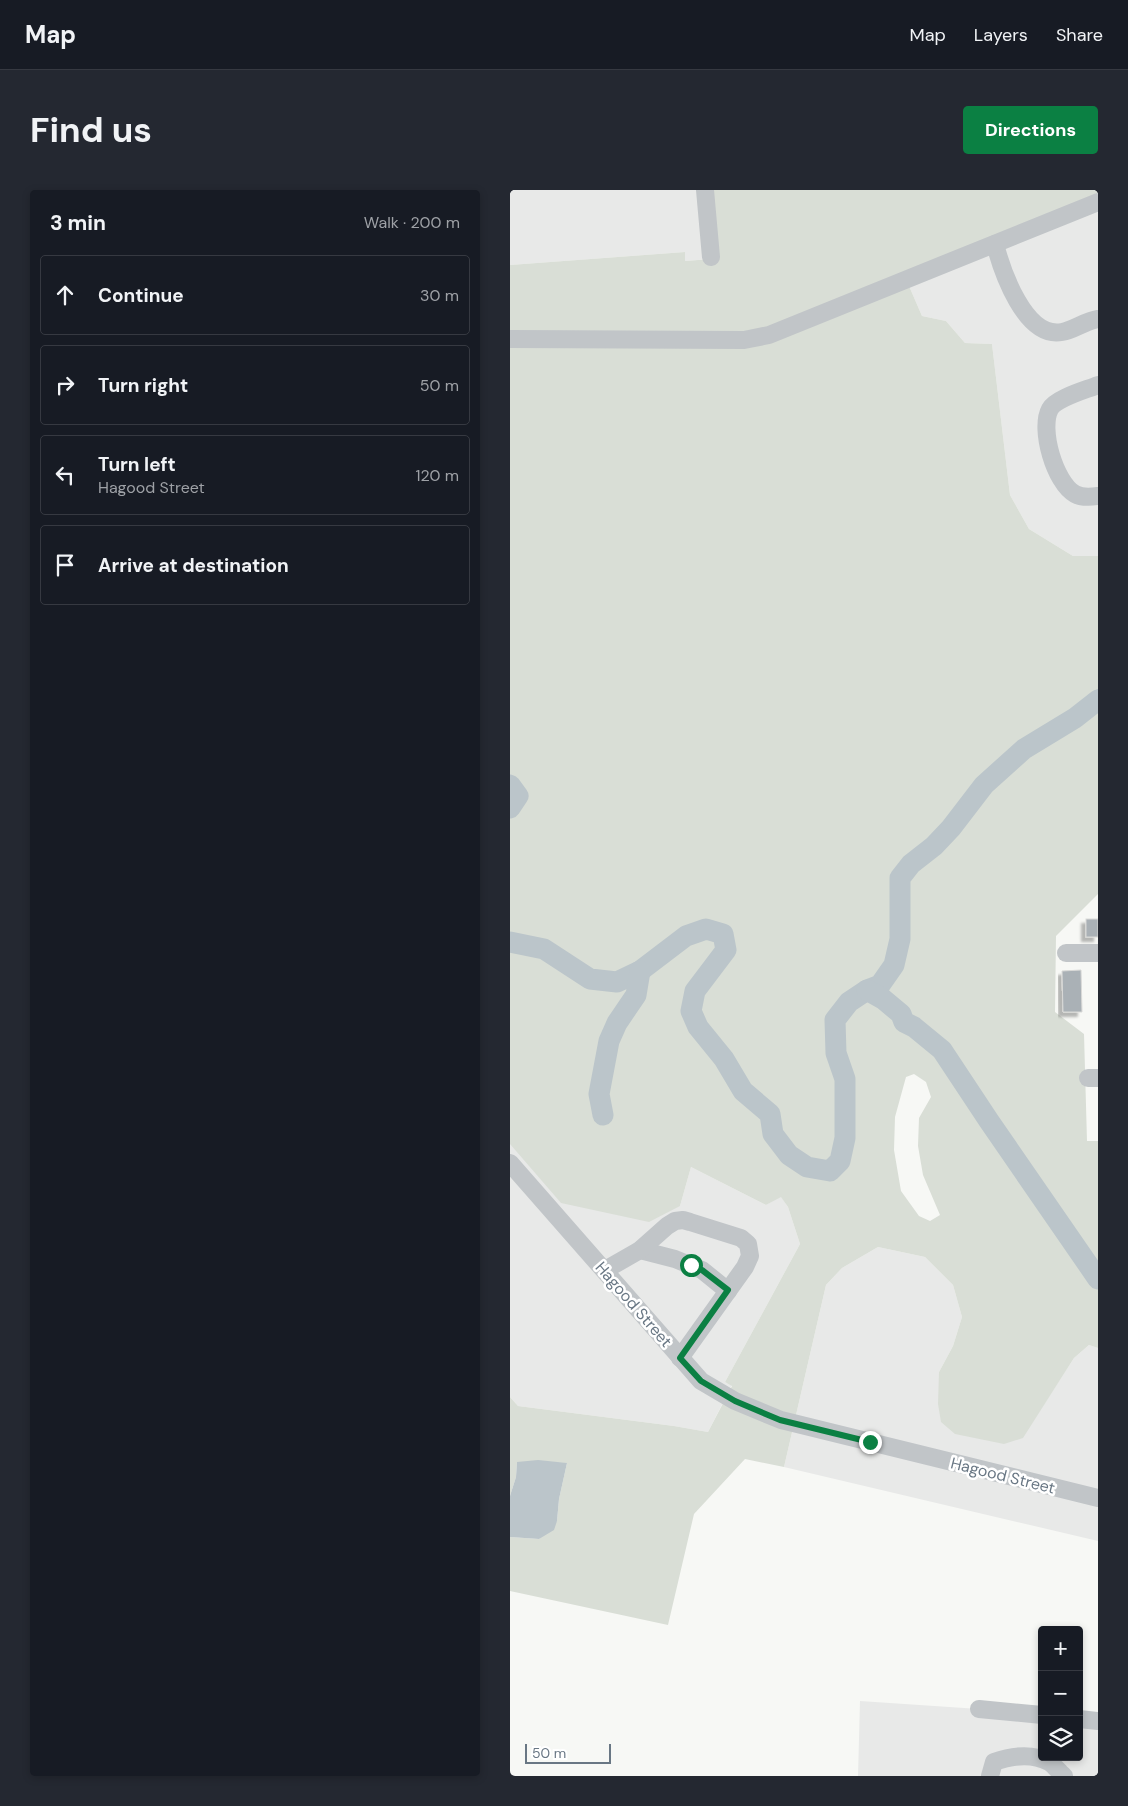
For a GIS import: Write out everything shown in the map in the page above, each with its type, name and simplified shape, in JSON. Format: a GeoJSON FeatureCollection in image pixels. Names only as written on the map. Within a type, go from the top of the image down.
{"type":"FeatureCollection","features":[{"type":"Feature","properties":{"kind":"street"},"geometry":{"type":"LineString","coordinates":[[705,190],[711,257]]}},
{"type":"Feature","properties":{"kind":"street"},"geometry":{"type":"LineString","coordinates":[[510,339],[744,340],[769,335],[1098,202]]}},
{"type":"Feature","properties":{"kind":"street"},"geometry":{"type":"LineString","coordinates":[[995,244],[1006,281],[1032,322],[1042,329],[1051,332],[1062,332],[1098,319]]}},
{"type":"Feature","properties":{"kind":"street"},"geometry":{"type":"LineString","coordinates":[[1098,385],[1057,402],[1050,408],[1045,430],[1055,467],[1065,486],[1076,495],[1089,498],[1098,496]]}},
{"type":"Feature","properties":{"kind":"street"},"geometry":{"type":"LineString","coordinates":[[1066,953],[1098,953]]}},
{"type":"Feature","properties":{"kind":"street","name":"Hagood Street"},"geometry":{"type":"LineString","coordinates":[[510,1163],[701,1381],[735,1401],[780,1420],[1098,1498]]}},
{"type":"Feature","properties":{"kind":"street"},"geometry":{"type":"LineString","coordinates":[[605,1270],[640,1250],[675,1221],[683,1220],[741,1238],[748,1244],[750,1256],[740,1274],[680,1358]]}},
{"type":"Feature","properties":{"kind":"street"},"geometry":{"type":"LineString","coordinates":[[640,1250],[696,1268],[728,1290]]}},
{"type":"Feature","properties":{"kind":"street"},"geometry":{"type":"LineString","coordinates":[[979,1709],[1038,1715]]}},
{"type":"Feature","properties":{"kind":"street"},"geometry":{"type":"LineString","coordinates":[[1083,1719],[1098,1721]]}},
{"type":"Feature","properties":{"kind":"street"},"geometry":{"type":"LineString","coordinates":[[990,1776],[994,1762],[1006,1758],[1029,1756],[1049,1762],[1064,1776]]}},
{"type":"Feature","properties":{"kind":"shaded area"},"geometry":{"type":"Polygon","coordinates":[[[510,190],[844,190],[760,255],[685,261],[685,252],[510,265],[510,190]]]}},
{"type":"Feature","properties":{"kind":"shaded area"},"geometry":{"type":"Polygon","coordinates":[[[705,190],[1098,190],[1098,202],[906,279],[922,316],[946,321],[965,343],[992,344],[1010,495],[1029,529],[1073,556],[1098,556],[1098,894],[1056,936],[1055,1012],[1084,1034],[1087,1141],[1098,1141],[1098,1348],[1089,1345],[1074,1358],[1023,1438],[1004,1444],[955,1434],[941,1422],[938,1404],[939,1372],[953,1346],[962,1317],[953,1285],[925,1257],[878,1247],[842,1268],[826,1285],[784,1467],[745,1459],[694,1514],[668,1625],[510,1591],[510,1537],[539,1539],[557,1521],[559,1499],[567,1463],[517,1462],[516,1477],[510,1496],[510,1397],[518,1406],[708,1432],[732,1386],[725,1382],[800,1244],[788,1207],[781,1197],[766,1205],[691,1167],[680,1206],[649,1222],[561,1203],[510,1144],[510,265],[685,252],[685,261],[711,259],[705,190]],[[914,1074],[906,1077],[895,1117],[894,1150],[901,1191],[919,1216],[930,1221],[940,1215],[923,1175],[918,1146],[919,1118],[931,1097],[926,1082],[914,1074]]]}},
{"type":"Feature","properties":{"kind":"shaded area"},"geometry":{"type":"Polygon","coordinates":[[[1098,202],[1098,556],[1073,556],[1029,529],[1010,495],[992,344],[965,343],[946,321],[922,316],[906,279],[1098,202]]]}},
{"type":"Feature","properties":{"kind":"shaded area"},"geometry":{"type":"Polygon","coordinates":[[[510,1141],[680,1206],[691,1167],[766,1205],[781,1196],[788,1207],[800,1244],[725,1382],[732,1385],[708,1432],[518,1406],[510,1397],[510,1141]]]}},
{"type":"Feature","properties":{"kind":"shaded area"},"geometry":{"type":"Polygon","coordinates":[[[878,1247],[925,1257],[953,1285],[962,1317],[953,1346],[939,1372],[1022,1438],[1074,1358],[1089,1345],[1098,1348],[1098,1541],[784,1467],[826,1285],[842,1268],[878,1247]]]}},
{"type":"Feature","properties":{"kind":"shaded area"},"geometry":{"type":"Polygon","coordinates":[[[538,1460],[567,1463],[554,1530],[539,1539],[510,1537],[510,1496],[516,1477],[517,1462],[538,1460]]]}},
{"type":"Feature","properties":{"kind":"shaded area"},"geometry":{"type":"Polygon","coordinates":[[[860,1701],[1038,1715],[1038,1761],[1083,1761],[1083,1719],[1098,1721],[1098,1776],[858,1776],[860,1701]]]}},
{"type":"Feature","properties":{"kind":"building"},"geometry":{"type":"Polygon","coordinates":[[[1086,919],[1098,919],[1098,937],[1086,937],[1086,919]]]}},
{"type":"Feature","properties":{"kind":"building"},"geometry":{"type":"Polygon","coordinates":[[[1081,970],[1082,1012],[1063,1012],[1062,971],[1081,970]]]}},
{"type":"Feature","properties":{"kind":"waterway"},"geometry":{"type":"LineString","coordinates":[[1021,759],[1098,691]]}},
{"type":"Feature","properties":{"kind":"waterway"},"geometry":{"type":"LineString","coordinates":[[510,942],[544,949],[590,979],[617,982],[640,971],[686,936],[706,929],[723,934],[726,950],[695,991],[691,1011],[698,1027],[724,1059],[743,1091],[770,1114],[773,1134],[789,1155],[807,1167],[830,1171],[840,1161],[845,1138],[845,1079],[836,1053],[835,1020],[849,1002],[867,990],[880,985],[894,965],[900,939],[900,878],[911,864],[934,846],[951,828],[984,785],[1024,749],[1075,718],[1098,700]]}},
{"type":"Feature","properties":{"kind":"waterway"},"geometry":{"type":"LineString","coordinates":[[510,785],[518,796],[510,808]]}},
{"type":"Feature","properties":{"kind":"waterway"},"geometry":{"type":"LineString","coordinates":[[603,1115],[599,1094],[609,1041],[617,1023],[636,995],[640,971]]}},
{"type":"Feature","properties":{"kind":"waterway"},"geometry":{"type":"LineString","coordinates":[[867,990],[883,999],[901,1014],[904,1022],[914,1027],[942,1050],[1098,1279]]}},
{"type":"Feature","properties":{"kind":"route"},"geometry":{"type":"LineString","coordinates":[[691,1265],[711,1276],[728,1290],[680,1358],[701,1381],[735,1401],[780,1420],[870,1442]]}}]}
